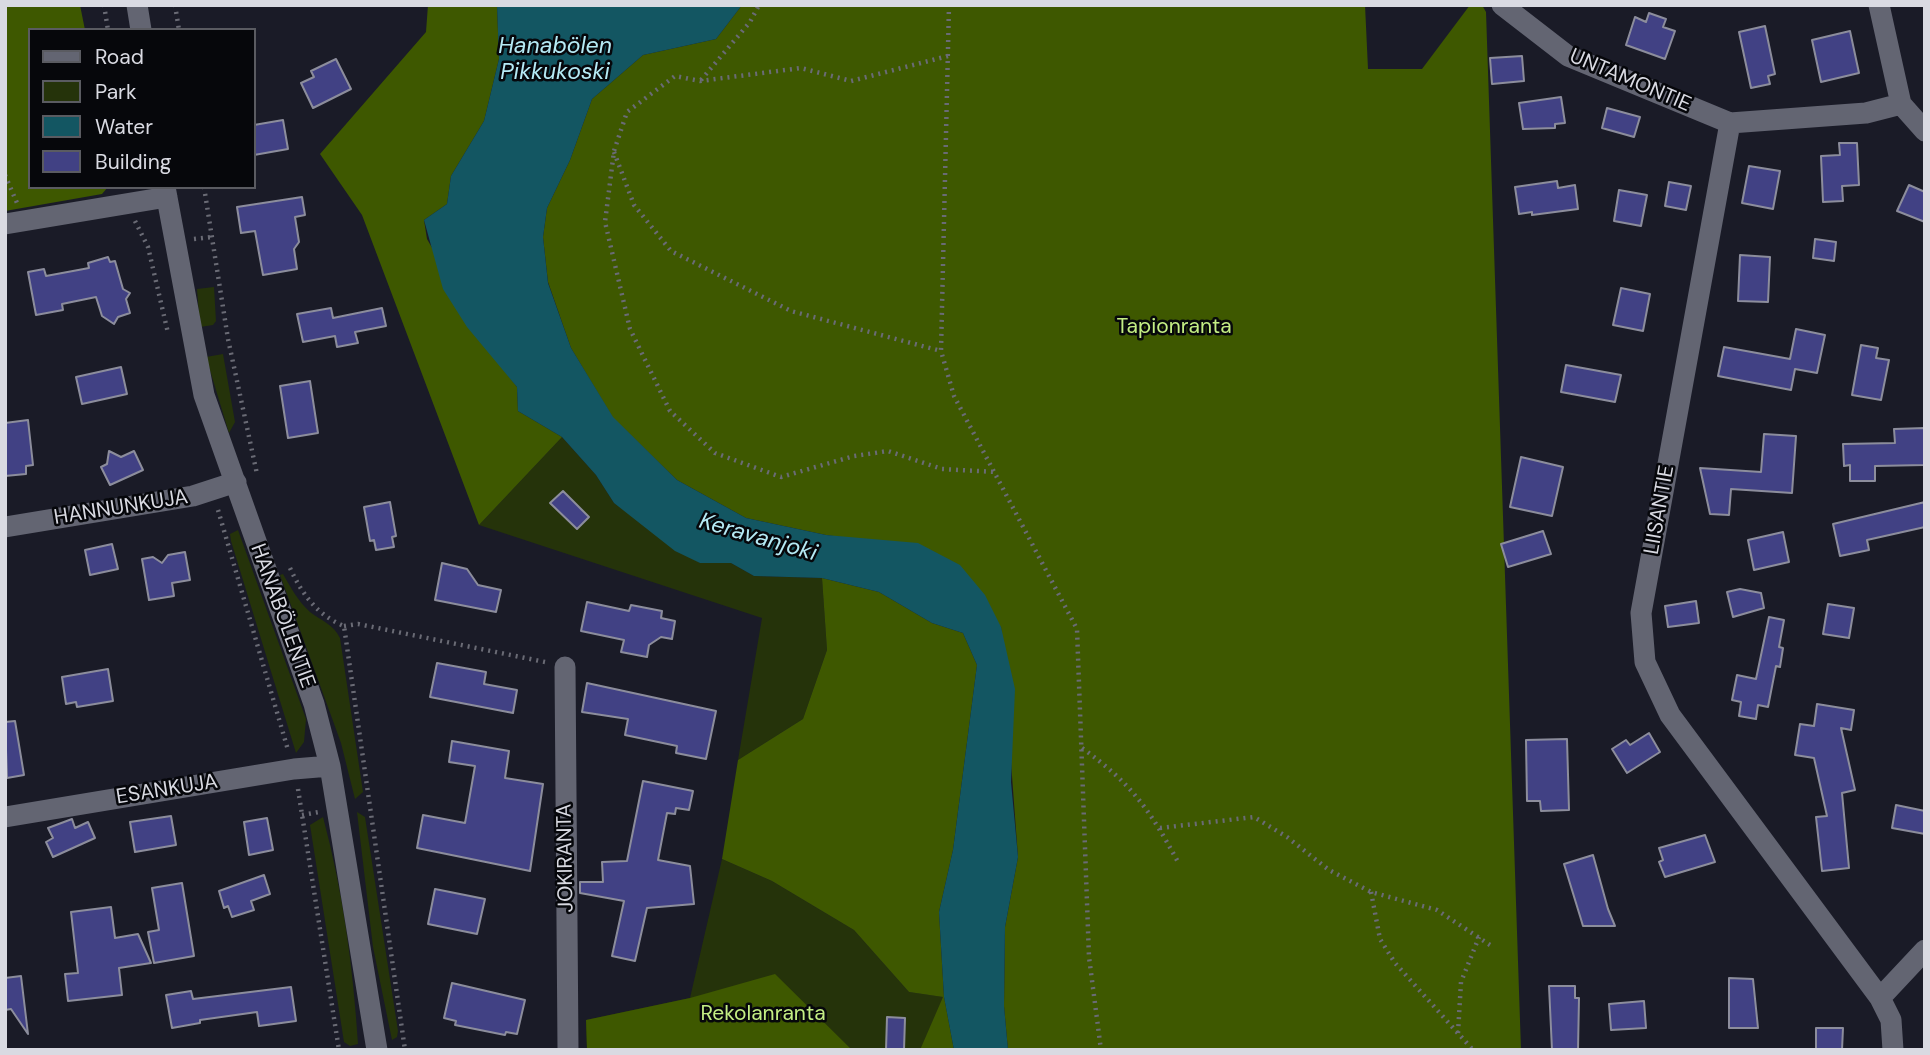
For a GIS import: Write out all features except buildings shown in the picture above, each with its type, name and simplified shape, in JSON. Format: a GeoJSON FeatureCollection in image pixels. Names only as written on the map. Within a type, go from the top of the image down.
{"type":"FeatureCollection","features":[{"type":"Feature","properties":{"kind":"street"},"geometry":{"type":"LineString","coordinates":[[137,5],[141,28]]}},
{"type":"Feature","properties":{"kind":"street","name":"UNTAMONTIE"},"geometry":{"type":"LineString","coordinates":[[1502,5],[1568,56],[1730,124]]}},
{"type":"Feature","properties":{"kind":"street"},"geometry":{"type":"LineString","coordinates":[[1879,5],[1901,104],[1925,131]]}},
{"type":"Feature","properties":{"kind":"street"},"geometry":{"type":"LineString","coordinates":[[1730,124],[1866,113],[1901,104]]}},
{"type":"Feature","properties":{"kind":"street","name":"LIISANTIE"},"geometry":{"type":"LineString","coordinates":[[1730,124],[1641,613],[1645,662],[1670,715],[1880,998],[1891,1020],[1893,1050]]}},
{"type":"Feature","properties":{"kind":"street"},"geometry":{"type":"LineString","coordinates":[[12,223],[128,203],[166,192]]}},
{"type":"Feature","properties":{"kind":"street","name":"HANABÖLENTIE"},"geometry":{"type":"LineString","coordinates":[[166,192],[204,395],[314,704],[330,766],[377,1050]]}},
{"type":"Feature","properties":{"kind":"street","name":"HANNUNKUJA"},"geometry":{"type":"LineString","coordinates":[[5,527],[212,491],[236,482]]}},
{"type":"Feature","properties":{"kind":"street","name":"JOKIRANTA"},"geometry":{"type":"LineString","coordinates":[[565,667],[568,1050]]}},
{"type":"Feature","properties":{"kind":"street","name":"ESANKUJA"},"geometry":{"type":"LineString","coordinates":[[5,817],[294,769],[330,766]]}},
{"type":"Feature","properties":{"kind":"street"},"geometry":{"type":"LineString","coordinates":[[1880,998],[1925,950]]}},
{"type":"Feature","properties":{"kind":"path"},"geometry":{"type":"LineString","coordinates":[[104,5],[108,28]]}},
{"type":"Feature","properties":{"kind":"path"},"geometry":{"type":"LineString","coordinates":[[175,5],[179,28]]}},
{"type":"Feature","properties":{"kind":"path"},"geometry":{"type":"LineString","coordinates":[[700,81],[750,22],[760,5]]}},
{"type":"Feature","properties":{"kind":"path"},"geometry":{"type":"LineString","coordinates":[[949,5],[941,351],[954,396],[1077,629],[1089,957],[1101,1050]]}},
{"type":"Feature","properties":{"kind":"path"},"geometry":{"type":"LineString","coordinates":[[948,56],[851,81],[801,68],[700,81],[675,76],[627,112],[614,151],[605,222],[630,329],[670,411],[716,453],[781,477],[854,456],[888,451],[942,469],[996,472]]}},
{"type":"Feature","properties":{"kind":"path"},"geometry":{"type":"LineString","coordinates":[[614,151],[634,205],[671,251],[791,311],[941,351]]}},
{"type":"Feature","properties":{"kind":"path"},"geometry":{"type":"LineString","coordinates":[[5,175],[15,195],[12,223]]}},
{"type":"Feature","properties":{"kind":"path"},"geometry":{"type":"LineString","coordinates":[[204,189],[229,339],[261,488]]}},
{"type":"Feature","properties":{"kind":"path"},"geometry":{"type":"LineString","coordinates":[[128,203],[148,247],[169,336]]}},
{"type":"Feature","properties":{"kind":"path"},"geometry":{"type":"LineString","coordinates":[[212,491],[294,769],[339,1050]]}},
{"type":"Feature","properties":{"kind":"path"},"geometry":{"type":"LineString","coordinates":[[287,559],[301,593],[331,621],[344,626],[358,624],[565,667]]}},
{"type":"Feature","properties":{"kind":"path"},"geometry":{"type":"LineString","coordinates":[[344,626],[405,1050]]}},
{"type":"Feature","properties":{"kind":"path"},"geometry":{"type":"LineString","coordinates":[[1082,747],[1116,772],[1151,812],[1178,862]]}},
{"type":"Feature","properties":{"kind":"path"},"geometry":{"type":"LineString","coordinates":[[1160,828],[1254,817],[1287,837],[1329,870],[1371,892],[1437,910],[1490,945]]}},
{"type":"Feature","properties":{"kind":"path"},"geometry":{"type":"LineString","coordinates":[[1371,892],[1380,939],[1395,962],[1473,1050]]}},
{"type":"Feature","properties":{"kind":"path"},"geometry":{"type":"LineString","coordinates":[[1458,1034],[1461,982],[1479,937]]}},
{"type":"Feature","properties":{"kind":"green space"},"geometry":{"type":"Polygon","coordinates":[[[5,5],[80,5],[85,28],[28,28],[28,189],[106,189],[102,194],[5,211],[5,5]]]}},
{"type":"Feature","properties":{"kind":"green space"},"geometry":{"type":"Polygon","coordinates":[[[428,5],[497,5],[499,59],[484,121],[451,176],[447,204],[424,220],[427,239],[497,361],[517,387],[518,411],[562,437],[479,525],[362,215],[320,154],[426,32],[428,5]]]}},
{"type":"Feature","properties":{"kind":"green space","name":"Tapionranta"},"geometry":{"type":"Polygon","coordinates":[[[742,5],[1365,5],[1368,69],[1422,69],[1470,5],[1482,5],[1486,12],[1521,1050],[1008,1050],[1004,1006],[1005,927],[1018,857],[1001,627],[870,541],[826,535],[746,518],[677,480],[613,418],[571,348],[548,282],[543,237],[547,208],[570,160],[592,99],[643,55],[716,39],[742,5]]]}},
{"type":"Feature","properties":{"kind":"green space"},"geometry":{"type":"Polygon","coordinates":[[[214,287],[216,321],[213,325],[200,327],[197,289],[214,287]]]}},
{"type":"Feature","properties":{"kind":"green space"},"geometry":{"type":"Polygon","coordinates":[[[223,354],[235,422],[229,433],[206,357],[223,354]]]}},
{"type":"Feature","properties":{"kind":"green space"},"geometry":{"type":"Polygon","coordinates":[[[562,437],[596,475],[614,503],[700,563],[731,563],[754,576],[822,578],[827,650],[803,719],[738,760],[762,618],[479,525],[562,437]]]}},
{"type":"Feature","properties":{"kind":"green space"},"geometry":{"type":"Polygon","coordinates":[[[238,530],[306,719],[304,742],[296,753],[231,541],[230,534],[238,530]]]}},
{"type":"Feature","properties":{"kind":"green space"},"geometry":{"type":"Polygon","coordinates":[[[283,574],[306,608],[331,626],[340,638],[363,792],[355,799],[341,743],[280,575],[283,574]]]}},
{"type":"Feature","properties":{"kind":"green space"},"geometry":{"type":"Polygon","coordinates":[[[822,578],[879,592],[932,623],[963,633],[977,665],[953,850],[939,912],[944,997],[954,1050],[920,1050],[943,997],[909,992],[854,930],[772,881],[722,859],[738,760],[803,719],[827,650],[822,578]]]}},
{"type":"Feature","properties":{"kind":"green space"},"geometry":{"type":"Polygon","coordinates":[[[357,812],[365,817],[398,1031],[397,1037],[392,1040],[373,947],[357,812]]]}},
{"type":"Feature","properties":{"kind":"green space"},"geometry":{"type":"Polygon","coordinates":[[[323,817],[342,901],[350,958],[358,1044],[350,1046],[344,1042],[310,825],[323,817]]]}},
{"type":"Feature","properties":{"kind":"green space"},"geometry":{"type":"Polygon","coordinates":[[[722,859],[772,881],[854,930],[909,992],[944,997],[954,1050],[587,1050],[586,1020],[690,998],[722,859]]]}},
{"type":"Feature","properties":{"kind":"green space","name":"Rekolanranta"},"geometry":{"type":"Polygon","coordinates":[[[775,974],[852,1050],[587,1050],[586,1020],[690,998],[775,974]]]}},
{"type":"Feature","properties":{"kind":"water"},"geometry":{"type":"Polygon","coordinates":[[[497,5],[742,5],[716,39],[643,55],[592,99],[570,160],[547,208],[543,237],[548,283],[571,348],[613,417],[677,480],[746,518],[826,535],[918,543],[960,565],[985,595],[1001,627],[1015,689],[1011,782],[1018,857],[1005,927],[1004,1006],[1008,1050],[954,1050],[944,997],[939,912],[953,850],[977,665],[963,633],[932,623],[879,592],[822,578],[754,576],[731,563],[700,563],[675,551],[614,503],[596,475],[562,437],[518,411],[517,387],[467,327],[443,289],[424,220],[447,204],[451,176],[484,121],[499,59],[497,5]]]}},
{"type":"Feature","properties":{"kind":"water label","name":"Hanabölen Pikkukoski"},"geometry":{"type":"Point","coordinates":[555,60]}},
{"type":"Feature","properties":{"kind":"water label","name":"Keravanjoki"},"geometry":{"type":"Point","coordinates":[758,538]}}]}
